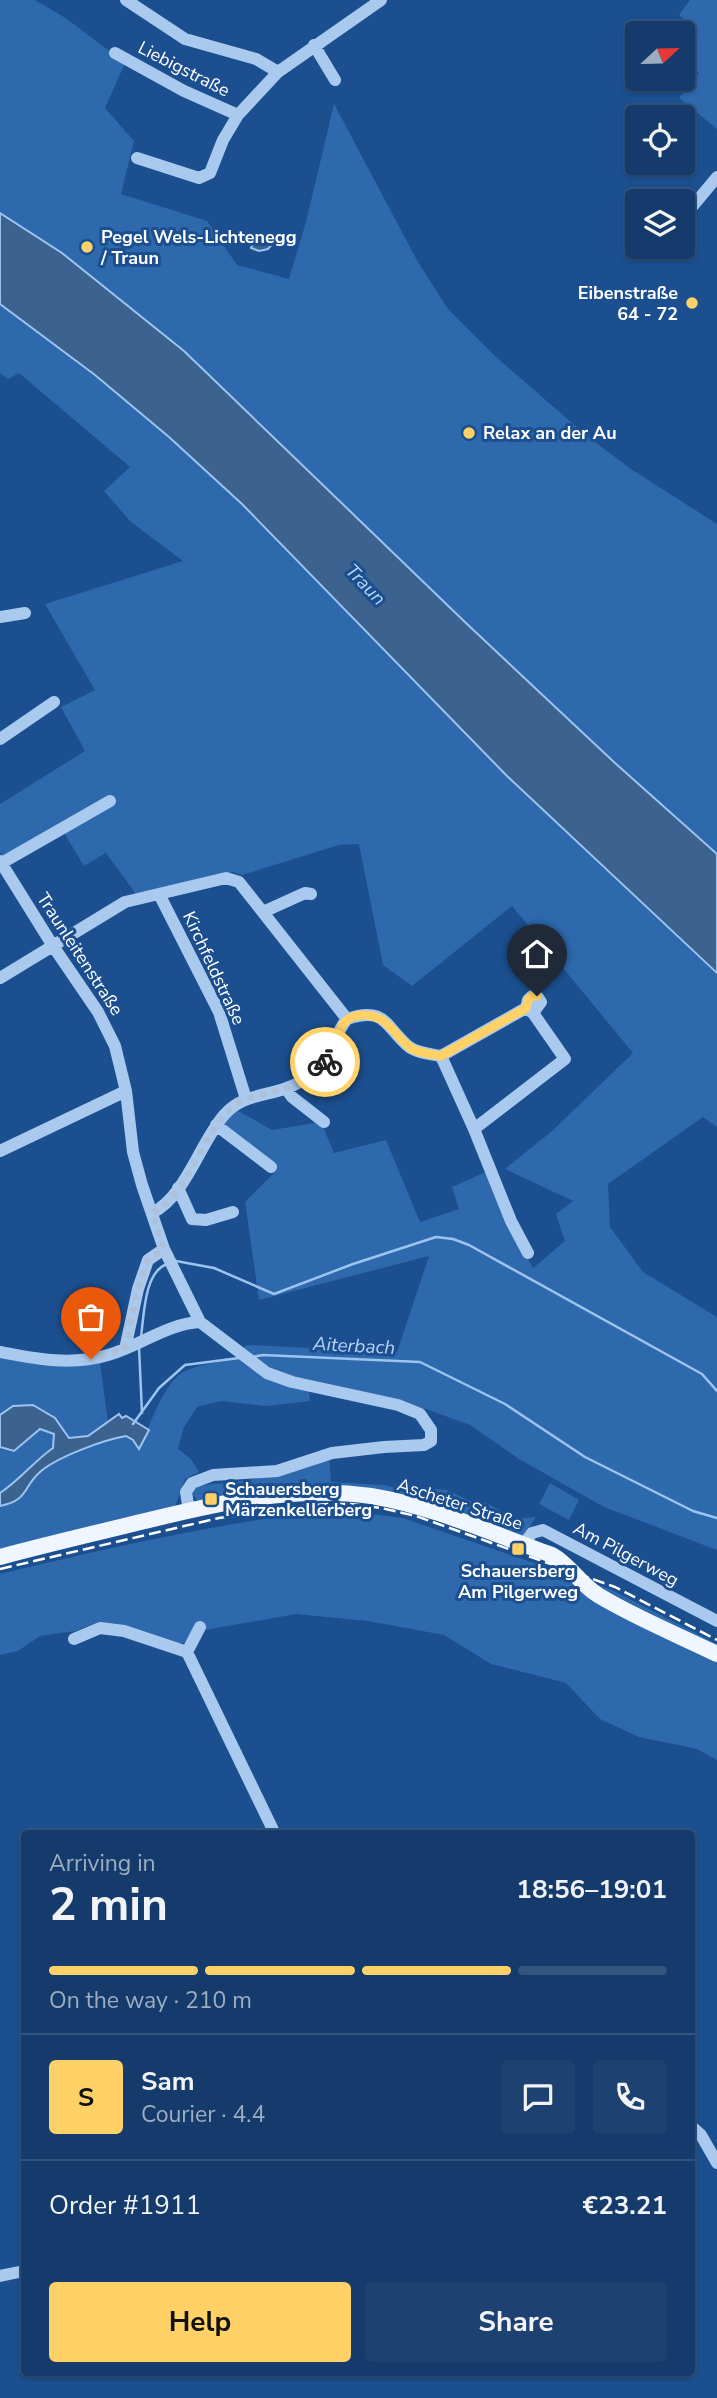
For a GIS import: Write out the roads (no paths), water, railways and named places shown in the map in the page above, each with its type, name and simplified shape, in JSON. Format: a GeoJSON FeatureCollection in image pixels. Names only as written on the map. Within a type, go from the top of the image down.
{"type":"FeatureCollection","features":[{"type":"Feature","properties":{"kind":"main road","name":"Ascheter Straße"},"geometry":{"type":"LineString","coordinates":[[0,1557],[189,1511],[295,1493],[351,1494],[408,1504],[560,1560],[576,1578],[599,1595],[717,1654]]}},
{"type":"Feature","properties":{"kind":"street"},"geometry":{"type":"LineString","coordinates":[[126,0],[185,39],[256,59],[278,72]]}},
{"type":"Feature","properties":{"kind":"street"},"geometry":{"type":"LineString","coordinates":[[136,158],[199,178],[206,177],[238,115],[278,72],[381,0]]}},
{"type":"Feature","properties":{"kind":"street"},"geometry":{"type":"LineString","coordinates":[[314,45],[335,80]]}},
{"type":"Feature","properties":{"kind":"street","name":"Liebigstraße"},"geometry":{"type":"LineString","coordinates":[[115,53],[192,96],[238,115]]}},
{"type":"Feature","properties":{"kind":"street"},"geometry":{"type":"LineString","coordinates":[[695,204],[717,178]]}},
{"type":"Feature","properties":{"kind":"street"},"geometry":{"type":"LineString","coordinates":[[0,617],[25,613]]}},
{"type":"Feature","properties":{"kind":"street"},"geometry":{"type":"LineString","coordinates":[[0,739],[54,702]]}},
{"type":"Feature","properties":{"kind":"street"},"geometry":{"type":"LineString","coordinates":[[0,863],[110,801]]}},
{"type":"Feature","properties":{"kind":"street","name":"Traunleitenstraße"},"geometry":{"type":"LineString","coordinates":[[0,863],[107,1029],[121,1064],[133,1152],[152,1213],[173,1269],[200,1322],[267,1373],[292,1382],[398,1405],[420,1414],[431,1430],[431,1441],[424,1445],[332,1453],[278,1471],[201,1478],[192,1483],[186,1492],[189,1511]]}},
{"type":"Feature","properties":{"kind":"street"},"geometry":{"type":"LineString","coordinates":[[0,978],[113,907],[226,878],[239,882],[347,1019]]}},
{"type":"Feature","properties":{"kind":"street"},"geometry":{"type":"LineString","coordinates":[[263,912],[305,893],[311,894]]}},
{"type":"Feature","properties":{"kind":"street","name":"Kirchfeldstraße"},"geometry":{"type":"LineString","coordinates":[[159,894],[219,1012],[246,1099]]}},
{"type":"Feature","properties":{"kind":"street"},"geometry":{"type":"LineString","coordinates":[[152,1213],[178,1188],[195,1164],[216,1125],[230,1109],[246,1099],[286,1089],[309,1076],[322,1065],[347,1019],[359,1015],[373,1016],[387,1022],[410,1048],[441,1056],[529,1010],[565,1059],[474,1129]]}},
{"type":"Feature","properties":{"kind":"street"},"geometry":{"type":"LineString","coordinates":[[441,1056],[511,1221],[528,1253]]}},
{"type":"Feature","properties":{"kind":"street"},"geometry":{"type":"LineString","coordinates":[[286,1089],[292,1097],[324,1122]]}},
{"type":"Feature","properties":{"kind":"street"},"geometry":{"type":"LineString","coordinates":[[0,1151],[126,1091]]}},
{"type":"Feature","properties":{"kind":"street"},"geometry":{"type":"LineString","coordinates":[[216,1125],[271,1167]]}},
{"type":"Feature","properties":{"kind":"street"},"geometry":{"type":"LineString","coordinates":[[178,1188],[192,1219],[206,1220],[233,1212]]}},
{"type":"Feature","properties":{"kind":"street"},"geometry":{"type":"LineString","coordinates":[[128,1347],[138,1289],[148,1260],[166,1252]]}},
{"type":"Feature","properties":{"kind":"street"},"geometry":{"type":"LineString","coordinates":[[0,1352],[64,1362],[100,1357],[182,1323],[200,1322]]}},
{"type":"Feature","properties":{"kind":"street","name":"Am Pilgerweg"},"geometry":{"type":"LineString","coordinates":[[523,1545],[532,1533],[543,1530],[717,1621]]}},
{"type":"Feature","properties":{"kind":"street"},"geometry":{"type":"LineString","coordinates":[[188,1655],[200,1627]]}},
{"type":"Feature","properties":{"kind":"street"},"geometry":{"type":"LineString","coordinates":[[74,1639],[100,1628],[124,1631],[188,1655],[273,1830]]}},
{"type":"Feature","properties":{"kind":"street"},"geometry":{"type":"LineString","coordinates":[[695,2130],[701,2135],[717,2164]]}},
{"type":"Feature","properties":{"kind":"street"},"geometry":{"type":"LineString","coordinates":[[0,2276],[21,2272]]}},
{"type":"Feature","properties":{"kind":"water","name":"Traun"},"geometry":{"type":"Polygon","coordinates":[[[0,213],[62,253],[184,351],[467,624],[717,854],[717,973],[507,776],[242,504],[169,437],[95,375],[0,304],[0,213]]]}},
{"type":"Feature","properties":{"kind":"water"},"geometry":{"type":"Polygon","coordinates":[[[268,237],[273,243],[268,249],[259,251],[251,248],[254,241],[262,241],[268,237]]]}},
{"type":"Feature","properties":{"kind":"water"},"geometry":{"type":"Polygon","coordinates":[[[33,1405],[55,1418],[69,1438],[88,1436],[119,1414],[122,1418],[126,1416],[149,1430],[139,1449],[133,1440],[126,1436],[93,1445],[57,1461],[34,1478],[21,1497],[0,1506],[0,1493],[53,1448],[54,1434],[40,1429],[14,1451],[0,1447],[0,1415],[13,1406],[33,1405]]]}},
{"type":"Feature","properties":{"kind":"waterway"},"geometry":{"type":"LineString","coordinates":[[176,1261],[214,1268],[274,1294],[436,1237],[453,1239],[469,1245],[702,1374],[717,1391]]}},
{"type":"Feature","properties":{"kind":"waterway"},"geometry":{"type":"LineString","coordinates":[[141,1337],[149,1285],[159,1269],[167,1264]]}},
{"type":"Feature","properties":{"kind":"waterway"},"geometry":{"type":"LineString","coordinates":[[139,1347],[142,1413]]}},
{"type":"Feature","properties":{"kind":"waterway","name":"Aiterbach"},"geometry":{"type":"LineString","coordinates":[[252,1357],[263,1355],[420,1362],[505,1404],[585,1457],[693,1511],[717,1518]]}},
{"type":"Feature","properties":{"kind":"waterway","name":"Aiterbach"},"geometry":{"type":"LineString","coordinates":[[133,1424],[159,1388],[185,1365],[239,1358]]}},
{"type":"Feature","properties":{"kind":"railway"},"geometry":{"type":"LineString","coordinates":[[0,1569],[219,1518],[288,1507],[351,1504],[416,1516],[615,1587],[717,1640]]}},
{"type":"Feature","properties":{"kind":"place","name":"Pegel Wels-Lichtenegg / Traun"},"geometry":{"type":"Point","coordinates":[87,247]}},
{"type":"Feature","properties":{"kind":"place","name":"Eibenstraße 64 - 72"},"geometry":{"type":"Point","coordinates":[692,303]}},
{"type":"Feature","properties":{"kind":"place","name":"Relax an der Au"},"geometry":{"type":"Point","coordinates":[469,433]}},
{"type":"Feature","properties":{"kind":"place","name":"Schauersberg Märzenkellerberg"},"geometry":{"type":"Point","coordinates":[211,1499]}},
{"type":"Feature","properties":{"kind":"place","name":"Schauersberg Am Pilgerweg"},"geometry":{"type":"Point","coordinates":[518,1549]}}]}
